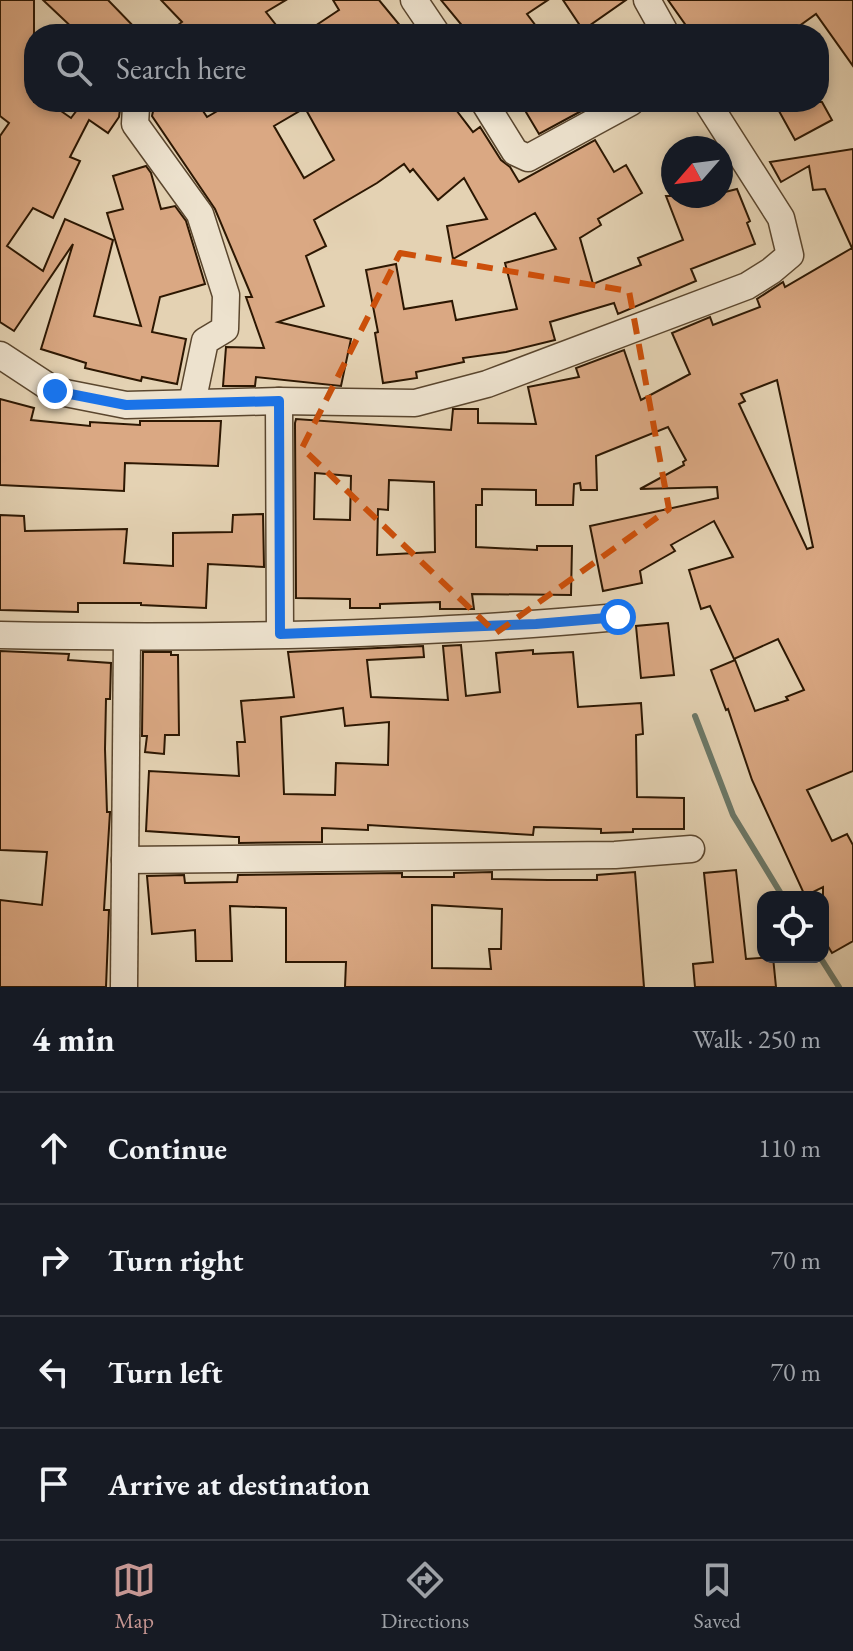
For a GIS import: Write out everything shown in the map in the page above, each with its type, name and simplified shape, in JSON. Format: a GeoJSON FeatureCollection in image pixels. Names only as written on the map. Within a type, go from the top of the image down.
{"type":"FeatureCollection","features":[{"type":"Feature","properties":{"kind":"street"},"geometry":{"type":"LineString","coordinates":[[414,0],[430,24]]}},
{"type":"Feature","properties":{"kind":"street"},"geometry":{"type":"LineString","coordinates":[[647,0],[660,24]]}},
{"type":"Feature","properties":{"kind":"street"},"geometry":{"type":"LineString","coordinates":[[136,112],[135,124],[200,214],[226,295],[225,329],[205,341],[192,403]]}},
{"type":"Feature","properties":{"kind":"street"},"geometry":{"type":"LineString","coordinates":[[490,112],[515,152],[528,158],[613,112]]}},
{"type":"Feature","properties":{"kind":"street"},"geometry":{"type":"LineString","coordinates":[[0,355],[55,391],[126,405],[279,401],[415,403],[487,384],[747,286],[790,255],[781,218],[713,112]]}},
{"type":"Feature","properties":{"kind":"street"},"geometry":{"type":"LineString","coordinates":[[279,401],[280,634]]}},
{"type":"Feature","properties":{"kind":"street"},"geometry":{"type":"LineString","coordinates":[[0,635],[127,637],[280,634],[536,624],[618,617]]}},
{"type":"Feature","properties":{"kind":"street"},"geometry":{"type":"LineString","coordinates":[[124,987],[127,637]]}},
{"type":"Feature","properties":{"kind":"street"},"geometry":{"type":"LineString","coordinates":[[125,860],[615,855],[691,849]]}},
{"type":"Feature","properties":{"kind":"highlighted area"},"geometry":{"type":"Polygon","coordinates":[[[400,253],[629,291],[669,509],[496,633],[302,448],[400,253]]]}},
{"type":"Feature","properties":{"kind":"building"},"geometry":{"type":"Polygon","coordinates":[[[0,0],[34,0],[34,24],[24,24],[24,112],[62,112],[71,118],[76,112],[120,112],[108,133],[89,120],[70,157],[80,161],[53,218],[33,208],[7,246],[43,271],[65,219],[113,240],[94,316],[141,326],[107,213],[123,209],[113,176],[146,166],[151,173],[161,209],[175,206],[186,221],[205,284],[160,297],[152,332],[186,339],[177,384],[142,377],[141,381],[85,368],[86,363],[41,349],[73,244],[14,331],[0,322],[0,136],[9,123],[0,116],[0,0]]]}},
{"type":"Feature","properties":{"kind":"building"},"geometry":{"type":"Polygon","coordinates":[[[43,0],[108,0],[131,24],[68,24],[43,0]]]}},
{"type":"Feature","properties":{"kind":"building"},"geometry":{"type":"Polygon","coordinates":[[[161,0],[286,0],[266,12],[275,24],[179,24],[182,22],[161,0]]]}},
{"type":"Feature","properties":{"kind":"building"},"geometry":{"type":"Polygon","coordinates":[[[333,0],[379,0],[399,24],[318,24],[339,10],[333,0]]]}},
{"type":"Feature","properties":{"kind":"building"},"geometry":{"type":"Polygon","coordinates":[[[441,0],[548,0],[527,14],[534,24],[461,24],[441,0]]]}},
{"type":"Feature","properties":{"kind":"building"},"geometry":{"type":"Polygon","coordinates":[[[563,0],[626,0],[592,24],[579,24],[563,0]]]}},
{"type":"Feature","properties":{"kind":"building"},"geometry":{"type":"Polygon","coordinates":[[[668,0],[853,0],[853,66],[829,32],[829,24],[823,24],[816,14],[802,24],[685,24],[668,0]]]}},
{"type":"Feature","properties":{"kind":"building"},"geometry":{"type":"Polygon","coordinates":[[[153,112],[204,112],[207,117],[216,112],[298,112],[274,126],[304,178],[334,160],[307,112],[458,112],[473,132],[480,127],[519,182],[595,140],[614,172],[626,165],[642,193],[598,219],[601,225],[580,238],[593,284],[641,265],[638,258],[683,240],[671,208],[733,208],[733,190],[737,189],[750,221],[747,223],[755,244],[691,269],[696,281],[618,314],[614,303],[550,322],[555,340],[463,358],[464,362],[416,372],[417,378],[383,383],[375,333],[378,332],[366,270],[396,264],[404,309],[452,301],[456,320],[517,309],[505,263],[556,249],[535,213],[453,259],[447,226],[487,219],[464,178],[438,200],[413,169],[410,172],[404,164],[314,220],[326,246],[306,256],[324,306],[278,322],[351,339],[341,386],[256,377],[255,386],[223,386],[226,347],[264,348],[246,297],[252,297],[215,209],[152,116],[153,112]]]}},
{"type":"Feature","properties":{"kind":"building"},"geometry":{"type":"Polygon","coordinates":[[[526,112],[580,112],[539,134],[526,112]]]}},
{"type":"Feature","properties":{"kind":"building"},"geometry":{"type":"Polygon","coordinates":[[[780,112],[828,112],[832,120],[795,140],[780,112]]]}},
{"type":"Feature","properties":{"kind":"building"},"geometry":{"type":"Polygon","coordinates":[[[853,149],[853,771],[807,790],[832,841],[847,834],[853,845],[853,941],[832,953],[829,948],[829,891],[823,891],[823,887],[803,891],[752,780],[711,670],[735,660],[755,711],[788,700],[786,697],[804,690],[778,639],[734,659],[710,606],[701,609],[689,570],[733,557],[714,521],[671,545],[675,551],[640,571],[642,583],[603,591],[590,526],[718,498],[717,487],[640,489],[684,465],[686,460],[668,427],[596,456],[597,490],[581,490],[580,483],[574,484],[573,505],[536,505],[536,490],[482,489],[482,505],[476,505],[476,547],[537,550],[537,546],[572,546],[571,595],[472,594],[474,609],[440,609],[440,602],[350,608],[350,599],[296,598],[296,419],[451,430],[453,409],[478,409],[478,423],[536,424],[528,387],[579,377],[576,368],[624,350],[641,400],[690,374],[672,333],[710,317],[713,325],[760,307],[757,299],[783,282],[785,287],[852,248],[825,189],[813,190],[809,166],[781,182],[770,162],[853,149]],[[777,380],[741,394],[745,401],[739,404],[807,549],[813,547],[777,380]],[[315,473],[314,519],[350,520],[351,476],[315,473]],[[389,480],[388,510],[378,509],[377,555],[435,552],[434,482],[389,480]]]}},
{"type":"Feature","properties":{"kind":"building"},"geometry":{"type":"Polygon","coordinates":[[[0,399],[34,408],[31,420],[90,426],[90,422],[140,425],[140,421],[221,421],[218,466],[125,463],[124,491],[0,485],[0,399]]]}},
{"type":"Feature","properties":{"kind":"building"},"geometry":{"type":"Polygon","coordinates":[[[263,514],[264,567],[208,564],[206,608],[141,603],[78,603],[78,612],[0,610],[0,515],[24,516],[25,531],[127,529],[124,563],[173,566],[173,533],[232,532],[233,515],[263,514]]]}},
{"type":"Feature","properties":{"kind":"building"},"geometry":{"type":"Polygon","coordinates":[[[668,623],[674,675],[641,678],[636,626],[668,623]]]}},
{"type":"Feature","properties":{"kind":"building"},"geometry":{"type":"Polygon","coordinates":[[[461,645],[466,696],[500,692],[496,653],[533,650],[533,654],[573,652],[578,707],[641,703],[643,734],[636,735],[637,797],[684,798],[684,829],[633,829],[633,832],[601,833],[601,829],[534,827],[533,835],[368,825],[368,830],[322,828],[322,842],[239,843],[239,837],[146,831],[149,771],[239,776],[237,742],[245,742],[241,701],[294,697],[288,652],[423,646],[424,657],[367,660],[371,697],[448,700],[443,646],[461,645]],[[343,708],[281,717],[284,794],[335,795],[336,763],[388,765],[389,722],[345,726],[343,708]]]}},
{"type":"Feature","properties":{"kind":"building"},"geometry":{"type":"Polygon","coordinates":[[[0,651],[69,654],[68,660],[111,663],[110,699],[106,699],[105,749],[107,812],[110,812],[104,910],[109,910],[106,987],[0,987],[0,900],[42,905],[47,852],[0,850],[0,651]]]}},
{"type":"Feature","properties":{"kind":"building"},"geometry":{"type":"Polygon","coordinates":[[[143,652],[178,655],[179,735],[165,735],[164,754],[145,752],[147,736],[142,736],[143,652]]]}},
{"type":"Feature","properties":{"kind":"building"},"geometry":{"type":"Polygon","coordinates":[[[736,870],[746,959],[774,963],[776,987],[695,987],[693,964],[713,962],[704,873],[736,870]]]}},
{"type":"Feature","properties":{"kind":"building"},"geometry":{"type":"Polygon","coordinates":[[[492,872],[492,879],[597,880],[597,875],[635,872],[644,987],[345,987],[346,962],[286,962],[286,908],[230,906],[232,961],[196,961],[195,930],[152,934],[147,876],[184,875],[185,883],[237,882],[238,875],[402,873],[402,877],[454,877],[454,873],[492,872]],[[432,905],[432,968],[491,969],[489,949],[501,949],[502,909],[432,905]]]}},
{"type":"Feature","properties":{"kind":"waterway"},"geometry":{"type":"LineString","coordinates":[[695,716],[733,815],[779,891]]}},
{"type":"Feature","properties":{"kind":"waterway"},"geometry":{"type":"LineString","coordinates":[[824,963],[839,987]]}},
{"type":"Feature","properties":{"kind":"route"},"geometry":{"type":"LineString","coordinates":[[55,391],[126,405],[279,401],[280,634],[536,624],[618,617]]}}]}
